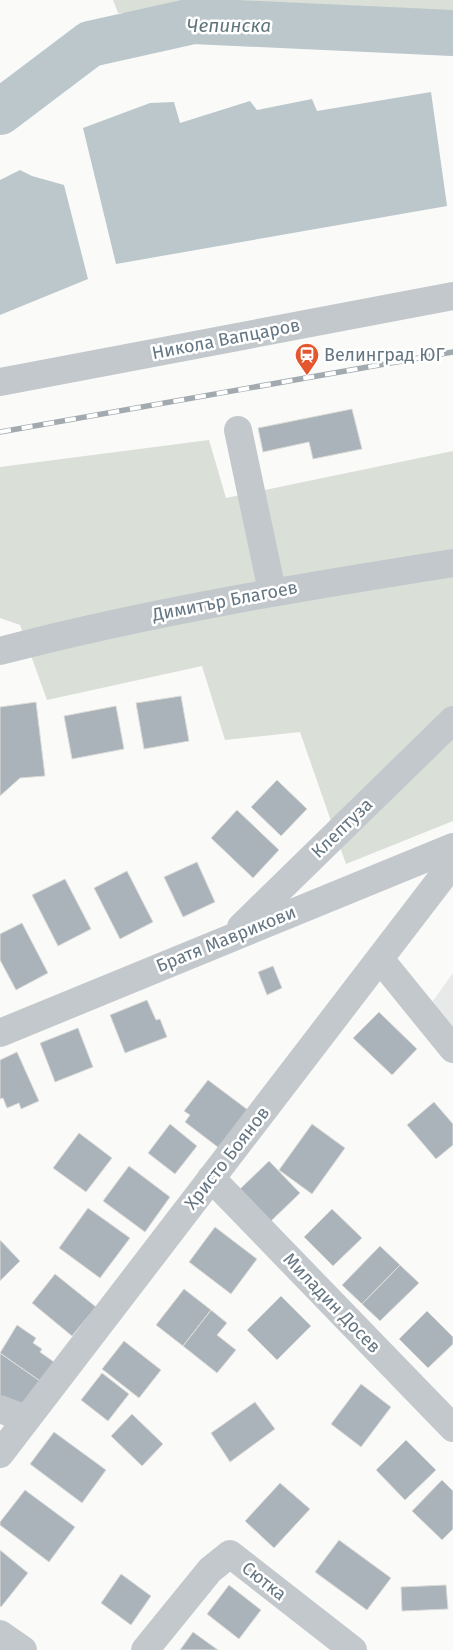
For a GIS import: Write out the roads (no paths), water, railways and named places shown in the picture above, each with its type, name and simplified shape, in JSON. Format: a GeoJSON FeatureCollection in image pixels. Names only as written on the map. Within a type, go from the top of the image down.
{"type":"FeatureCollection","features":[{"type":"Feature","properties":{"kind":"street","name":"Никола Вапцаров"},"geometry":{"type":"LineString","coordinates":[[0,382],[453,296]]}},
{"type":"Feature","properties":{"kind":"street"},"geometry":{"type":"LineString","coordinates":[[238,430],[272,591]]}},
{"type":"Feature","properties":{"kind":"street","name":"Димитър Благоев"},"geometry":{"type":"LineString","coordinates":[[0,651],[99,625],[272,591],[453,563]]}},
{"type":"Feature","properties":{"kind":"street","name":"Клептуза"},"geometry":{"type":"LineString","coordinates":[[231,936],[453,720]]}},
{"type":"Feature","properties":{"kind":"street","name":"Братя Маврикови"},"geometry":{"type":"LineString","coordinates":[[0,1033],[231,936],[453,847]]}},
{"type":"Feature","properties":{"kind":"street","name":"Христо Боянов"},"geometry":{"type":"LineString","coordinates":[[0,1454],[453,863]]}},
{"type":"Feature","properties":{"kind":"street"},"geometry":{"type":"LineString","coordinates":[[380,959],[453,1049]]}},
{"type":"Feature","properties":{"kind":"street","name":"Миладин Досев"},"geometry":{"type":"LineString","coordinates":[[211,1178],[453,1428]]}},
{"type":"Feature","properties":{"kind":"street"},"geometry":{"type":"LineString","coordinates":[[0,1409],[26,1419]]}},
{"type":"Feature","properties":{"kind":"street","name":"Сютка"},"geometry":{"type":"LineString","coordinates":[[145,1650],[210,1570],[230,1554],[353,1650]]}},
{"type":"Feature","properties":{"kind":"street"},"geometry":{"type":"LineString","coordinates":[[0,1634],[23,1650]]}},
{"type":"Feature","properties":{"kind":"waterway","name":"Чепинска"},"geometry":{"type":"LineString","coordinates":[[0,112],[90,44],[193,21],[453,33]]}},
{"type":"Feature","properties":{"kind":"railway"},"geometry":{"type":"LineString","coordinates":[[0,432],[453,352]]}},
{"type":"Feature","properties":{"kind":"place","name":"Велинград ЮГ"},"geometry":{"type":"Point","coordinates":[307,376]}}]}
